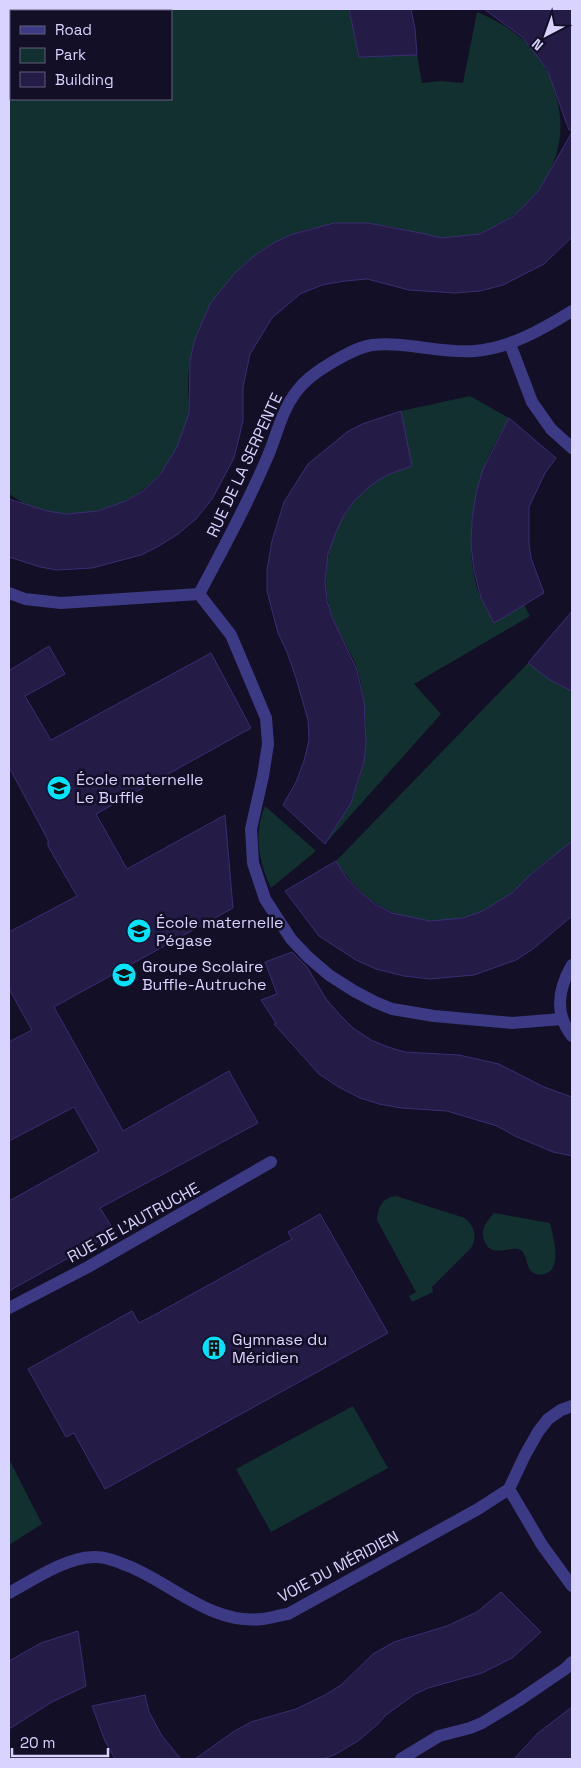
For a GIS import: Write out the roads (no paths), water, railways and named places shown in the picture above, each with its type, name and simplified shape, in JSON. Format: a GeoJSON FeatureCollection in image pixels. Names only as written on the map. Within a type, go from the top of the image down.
{"type":"FeatureCollection","features":[{"type":"Feature","properties":{"kind":"street","name":"RUE DE LA SERPENTE"},"geometry":{"type":"LineString","coordinates":[[200,594],[230,537],[268,456],[280,418],[296,391],[320,369],[344,355],[372,345],[440,351],[475,351],[510,344],[550,325],[572,311]]}},
{"type":"Feature","properties":{"kind":"street"},"geometry":{"type":"LineString","coordinates":[[510,344],[532,402],[551,429],[572,448]]}},
{"type":"Feature","properties":{"kind":"street"},"geometry":{"type":"LineString","coordinates":[[9,593],[25,599],[61,604],[200,594],[231,635],[266,718],[268,744],[251,829],[253,863],[266,900],[291,939],[329,975],[374,1002],[392,1008],[434,1016],[512,1023],[562,1019]]}},
{"type":"Feature","properties":{"kind":"street"},"geometry":{"type":"LineString","coordinates":[[572,965],[563,981],[559,1000],[562,1019],[572,1036]]}},
{"type":"Feature","properties":{"kind":"street","name":"RUE DE L'AUTRUCHE"},"geometry":{"type":"LineString","coordinates":[[9,1308],[88,1267],[271,1162]]}},
{"type":"Feature","properties":{"kind":"street"},"geometry":{"type":"LineString","coordinates":[[572,1406],[561,1410],[548,1419],[538,1432],[509,1489],[542,1545],[572,1586]]}},
{"type":"Feature","properties":{"kind":"street","name":"VOIE DU MÉRIDIEN"},"geometry":{"type":"LineString","coordinates":[[9,1592],[70,1562],[94,1557],[119,1562],[140,1571],[220,1614],[242,1619],[262,1620],[288,1614],[315,1600],[478,1510],[509,1489]]}},
{"type":"Feature","properties":{"kind":"street"},"geometry":{"type":"LineString","coordinates":[[401,1759],[438,1736],[482,1723],[518,1701],[565,1669],[572,1662]]}},
{"type":"Feature","properties":{"kind":"place","name":"École maternelle Le Buffle"},"geometry":{"type":"Point","coordinates":[59,788]}},
{"type":"Feature","properties":{"kind":"place","name":"École maternelle Pégase"},"geometry":{"type":"Point","coordinates":[139,931]}},
{"type":"Feature","properties":{"kind":"place","name":"Groupe Scolaire Buffle-Autruche"},"geometry":{"type":"Point","coordinates":[124,975]}},
{"type":"Feature","properties":{"kind":"place","name":"Gymnase du Méridien"},"geometry":{"type":"Point","coordinates":[214,1348]}}]}
